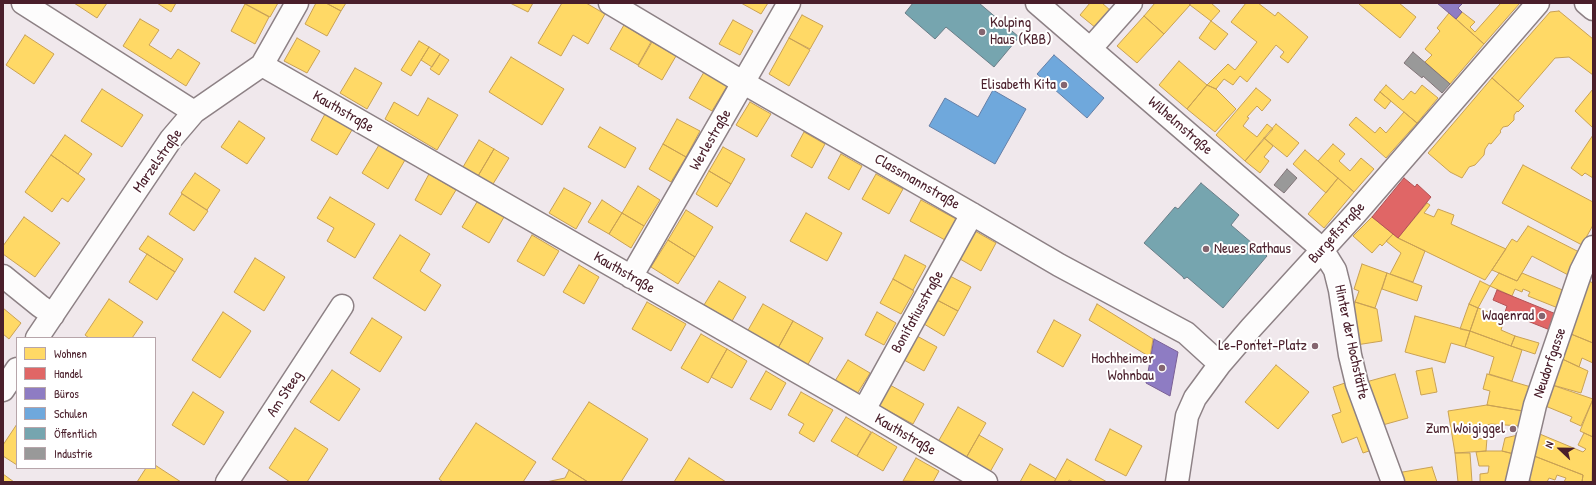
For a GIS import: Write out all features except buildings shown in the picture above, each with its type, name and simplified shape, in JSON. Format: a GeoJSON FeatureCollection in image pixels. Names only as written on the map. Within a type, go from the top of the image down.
{"type":"FeatureCollection","features":[{"type":"Feature","properties":{"kind":"street"},"geometry":{"type":"LineString","coordinates":[[23,3],[194,112]]}},
{"type":"Feature","properties":{"kind":"street","name":"Marzelstraße"},"geometry":{"type":"LineString","coordinates":[[38,337],[171,139],[194,112],[262,65],[297,3]]}},
{"type":"Feature","properties":{"kind":"street","name":"Classmannstraße"},"geometry":{"type":"LineString","coordinates":[[610,3],[744,83],[1059,265],[1186,334],[1220,364]]}},
{"type":"Feature","properties":{"kind":"street","name":"Werlestraße"},"geometry":{"type":"LineString","coordinates":[[631,277],[789,3]]}},
{"type":"Feature","properties":{"kind":"street","name":"Wilhelmstraße"},"geometry":{"type":"LineString","coordinates":[[1037,3],[1091,48],[1322,250]]}},
{"type":"Feature","properties":{"kind":"street"},"geometry":{"type":"LineString","coordinates":[[1091,48],[1131,3]]}},
{"type":"Feature","properties":{"kind":"street","name":"Burgeffstraße"},"geometry":{"type":"LineString","coordinates":[[1177,482],[1187,416],[1195,398],[1220,364],[1538,3]]}},
{"type":"Feature","properties":{"kind":"street"},"geometry":{"type":"LineString","coordinates":[[1586,3],[1593,9]]}},
{"type":"Feature","properties":{"kind":"street","name":"Kauthstraße"},"geometry":{"type":"LineString","coordinates":[[262,65],[864,410],[986,482]]}},
{"type":"Feature","properties":{"kind":"street","name":"Bonifatiusstraße"},"geometry":{"type":"LineString","coordinates":[[864,410],[972,214]]}},
{"type":"Feature","properties":{"kind":"street","name":"Neudorfgasse"},"geometry":{"type":"LineString","coordinates":[[1517,482],[1536,405],[1587,274],[1593,247]]}},
{"type":"Feature","properties":{"kind":"street","name":"Hinter der Hochstätte"},"geometry":{"type":"LineString","coordinates":[[1322,250],[1335,270],[1340,290],[1350,355],[1357,384],[1393,482]]}},
{"type":"Feature","properties":{"kind":"street"},"geometry":{"type":"LineString","coordinates":[[3,276],[53,315]]}},
{"type":"Feature","properties":{"kind":"street","name":"Am Steeg"},"geometry":{"type":"LineString","coordinates":[[227,482],[342,306]]}},
{"type":"Feature","properties":{"kind":"street"},"geometry":{"type":"LineString","coordinates":[[3,390],[16,370]]}},
{"type":"Feature","properties":{"kind":"place","name":"Kolping Haus (KBB)"},"geometry":{"type":"Point","coordinates":[982,32]}},
{"type":"Feature","properties":{"kind":"place","name":"Elisabeth Kita"},"geometry":{"type":"Point","coordinates":[1064,85]}},
{"type":"Feature","properties":{"kind":"place","name":"Neues Rathaus"},"geometry":{"type":"Point","coordinates":[1206,249]}},
{"type":"Feature","properties":{"kind":"place","name":"Wagenrad"},"geometry":{"type":"Point","coordinates":[1542,316]}},
{"type":"Feature","properties":{"kind":"place","name":"Le-Pontet-Platz"},"geometry":{"type":"Point","coordinates":[1315,346]}},
{"type":"Feature","properties":{"kind":"place","name":"Hochheimer Wohnbau"},"geometry":{"type":"Point","coordinates":[1162,368]}},
{"type":"Feature","properties":{"kind":"place","name":"Zum Woigiggel"},"geometry":{"type":"Point","coordinates":[1513,429]}}]}
